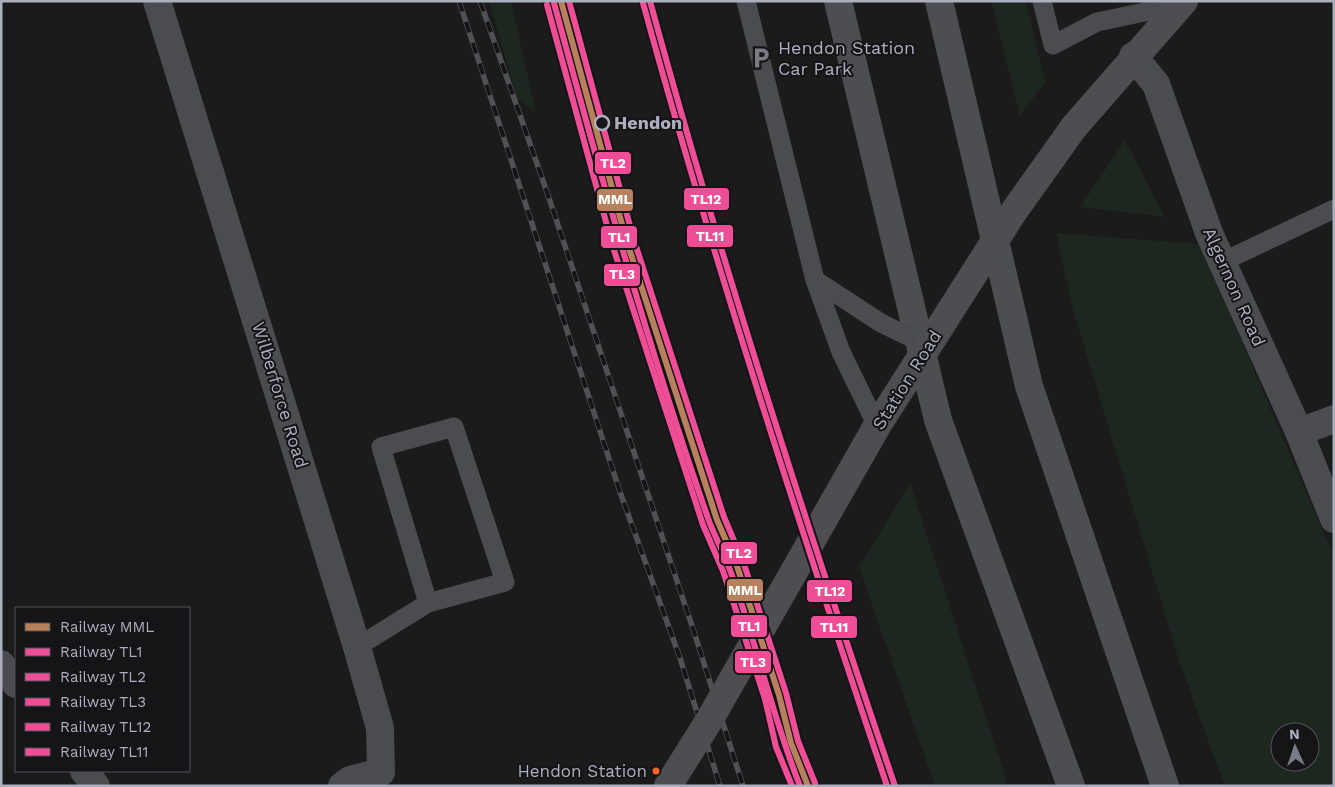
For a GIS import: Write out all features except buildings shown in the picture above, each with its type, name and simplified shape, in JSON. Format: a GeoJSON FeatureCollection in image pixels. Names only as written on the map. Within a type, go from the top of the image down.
{"type":"FeatureCollection","features":[{"type":"Feature","properties":{"kind":"highway"},"geometry":{"type":"LineString","coordinates":[[838,1],[938,420],[1071,786]]}},
{"type":"Feature","properties":{"kind":"highway"},"geometry":{"type":"LineString","coordinates":[[939,1],[1029,386],[1165,786]]}},
{"type":"Feature","properties":{"kind":"main road","name":"Station Road"},"geometry":{"type":"LineString","coordinates":[[668,786],[710,719],[877,426],[1012,214],[1074,127],[1179,3]]}},
{"type":"Feature","properties":{"kind":"street","name":"Wilberforce Road"},"geometry":{"type":"LineString","coordinates":[[158,1],[357,647],[380,728],[388,779]]}},
{"type":"Feature","properties":{"kind":"street","name":"Algernon Road"},"geometry":{"type":"LineString","coordinates":[[1133,56],[1156,84],[1222,262],[1299,432],[1334,519]]}},
{"type":"Feature","properties":{"kind":"street"},"geometry":{"type":"LineString","coordinates":[[1299,432],[1334,419]]}},
{"type":"Feature","properties":{"kind":"street"},"geometry":{"type":"LineString","coordinates":[[1,664],[15,683]]}},
{"type":"Feature","properties":{"kind":"street"},"geometry":{"type":"LineString","coordinates":[[85,772],[96,786]]}},
{"type":"Feature","properties":{"kind":"street"},"geometry":{"type":"LineString","coordinates":[[342,786],[350,780],[388,779]]}},
{"type":"Feature","properties":{"kind":"lane"},"geometry":{"type":"LineString","coordinates":[[746,1],[815,280],[841,352],[877,426]]}},
{"type":"Feature","properties":{"kind":"lane"},"geometry":{"type":"LineString","coordinates":[[1042,1],[1053,45],[1097,22],[1179,3]]}},
{"type":"Feature","properties":{"kind":"lane"},"geometry":{"type":"LineString","coordinates":[[1222,262],[1334,209]]}},
{"type":"Feature","properties":{"kind":"lane"},"geometry":{"type":"LineString","coordinates":[[815,280],[881,323],[928,346]]}},
{"type":"Feature","properties":{"kind":"lane"},"geometry":{"type":"LineString","coordinates":[[357,647],[428,602],[505,582],[454,427],[381,447],[428,602]]}},
{"type":"Feature","properties":{"kind":"shaded area"},"geometry":{"type":"Polygon","coordinates":[[[489,1],[511,1],[536,113],[517,99],[489,1]]]}},
{"type":"Feature","properties":{"kind":"shaded area"},"geometry":{"type":"Polygon","coordinates":[[[991,1],[1026,1],[1045,82],[1020,116],[991,1]]]}},
{"type":"Feature","properties":{"kind":"shaded area"},"geometry":{"type":"Polygon","coordinates":[[[1125,140],[1165,217],[1080,207],[1125,140]]]}},
{"type":"Feature","properties":{"kind":"shaded area"},"geometry":{"type":"Polygon","coordinates":[[[1056,233],[1200,244],[1334,557],[1334,786],[1225,786],[1180,664],[1073,309],[1056,233]]]}},
{"type":"Feature","properties":{"kind":"shaded area"},"geometry":{"type":"Polygon","coordinates":[[[910,483],[1008,786],[935,786],[859,567],[910,483]]]}},
{"type":"Feature","properties":{"kind":"railway"},"geometry":{"type":"LineString","coordinates":[[459,1],[620,492],[680,658],[720,786]]}},
{"type":"Feature","properties":{"kind":"railway"},"geometry":{"type":"LineString","coordinates":[[480,1],[549,198],[694,632],[743,786]]}},
{"type":"Feature","properties":{"kind":"rail line","name":"MML"},"geometry":{"type":"LineString","coordinates":[[561,1],[626,239],[717,520],[737,566],[779,695],[791,743],[808,786]]}},
{"type":"Feature","properties":{"kind":"rail line","name":"TL2"},"geometry":{"type":"LineString","coordinates":[[569,1],[633,237],[724,517],[744,564],[786,693],[798,741],[815,783]]}},
{"type":"Feature","properties":{"kind":"rail line","name":"TL12"},"geometry":{"type":"LineString","coordinates":[[650,1],[706,198],[766,395],[895,786]]}},
{"type":"Feature","properties":{"kind":"rail line","name":"TL1"},"geometry":{"type":"LineString","coordinates":[[554,3],[608,198],[666,392],[709,521],[728,564],[781,733],[800,786]]}},
{"type":"Feature","properties":{"kind":"rail line","name":"TL11"},"geometry":{"type":"LineString","coordinates":[[643,3],[699,200],[759,396],[887,786]]}},
{"type":"Feature","properties":{"kind":"rail line","name":"TL3"},"geometry":{"type":"LineString","coordinates":[[547,5],[612,244],[703,525],[723,571],[765,699],[776,747],[792,786]]}},
{"type":"Feature","properties":{"kind":"place","name":"Hendon Station Car Park"},"geometry":{"type":"Point","coordinates":[761,58]}},
{"type":"Feature","properties":{"kind":"place","name":"Hendon"},"geometry":{"type":"Point","coordinates":[602,123]}},
{"type":"Feature","properties":{"kind":"place","name":"Hendon Station"},"geometry":{"type":"Point","coordinates":[656,771]}}]}
